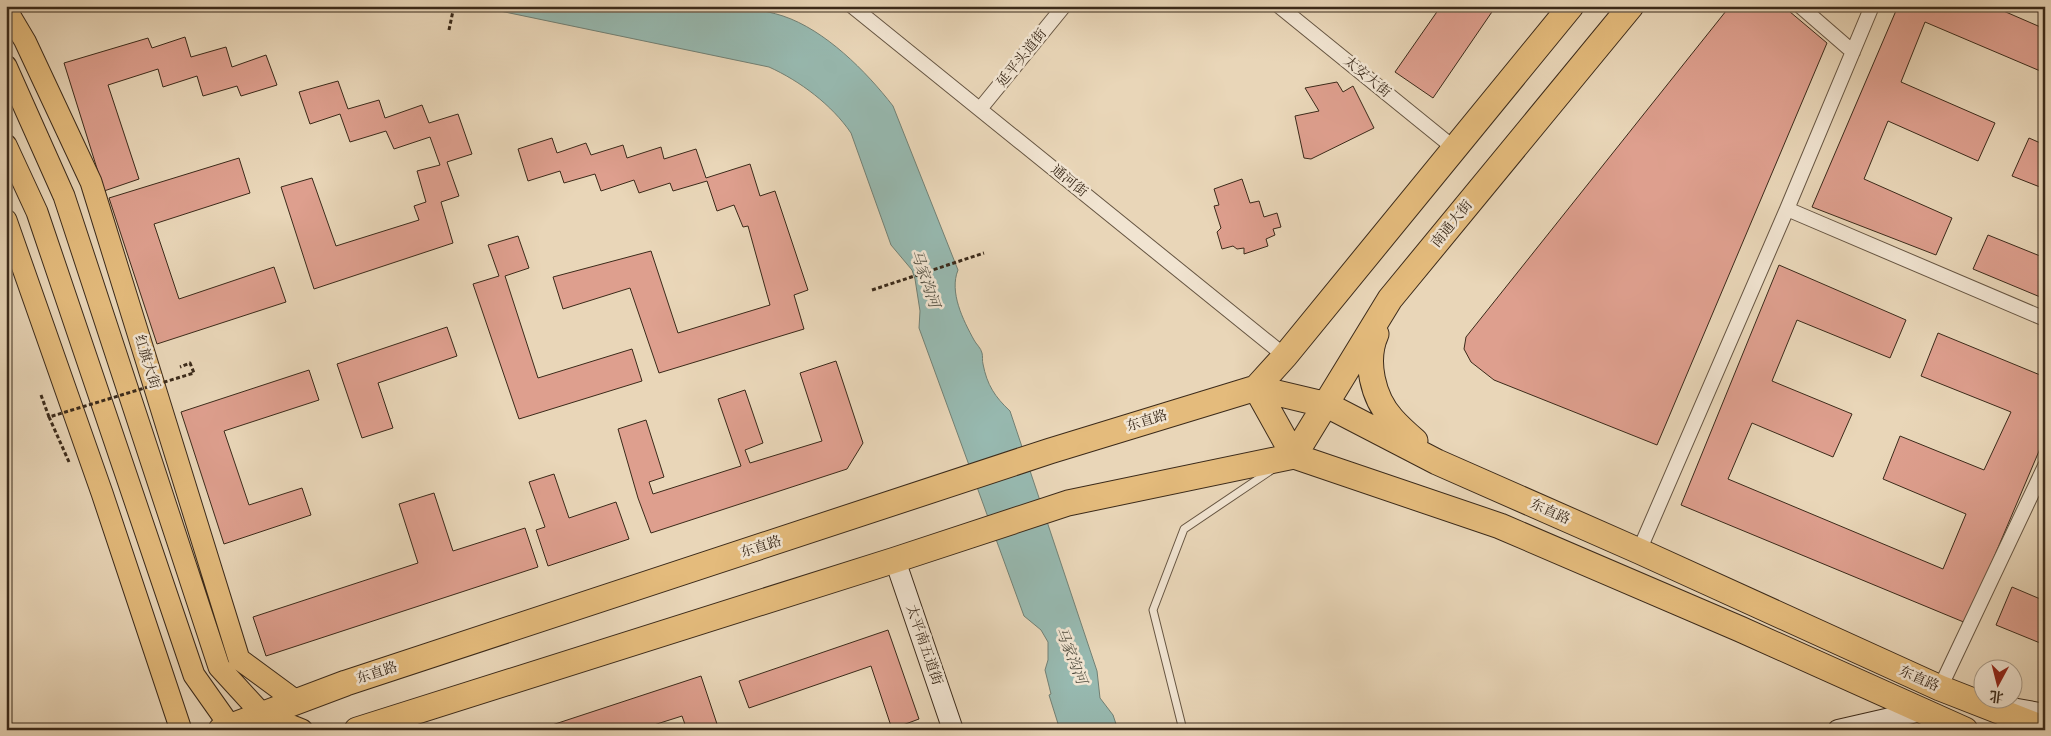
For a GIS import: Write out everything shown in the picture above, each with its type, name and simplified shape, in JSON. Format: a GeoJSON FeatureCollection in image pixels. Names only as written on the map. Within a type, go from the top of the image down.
{"type":"FeatureCollection","features":[{"type":"Feature","properties":{"kind":"highway"},"geometry":{"type":"LineString","coordinates":[[357,730],[895,560],[1068,503],[1294,456],[1256,388],[1285,356],[1571,6]]}},
{"type":"Feature","properties":{"kind":"highway","name":"南通大街"},"geometry":{"type":"LineString","coordinates":[[1294,456],[1390,300],[1631,6]]}},
{"type":"Feature","properties":{"kind":"highway"},"geometry":{"type":"LineString","coordinates":[[1390,300],[1372,343],[1370,366],[1376,392],[1391,418],[1437,462]]}},
{"type":"Feature","properties":{"kind":"highway","name":"东直路"},"geometry":{"type":"LineString","coordinates":[[230,729],[296,701],[1050,451],[1256,388],[1327,405],[1437,462],[1639,551],[1966,700],[2045,729]]}},
{"type":"Feature","properties":{"kind":"highway","name":"东直路"},"geometry":{"type":"LineString","coordinates":[[1294,456],[1500,526],[1740,629],[1918,718],[1965,730]]}},
{"type":"Feature","properties":{"kind":"main road","name":"红旗大街"},"geometry":{"type":"LineString","coordinates":[[6,9],[25,41],[91,182],[239,659],[296,701]]}},
{"type":"Feature","properties":{"kind":"main road","name":"红旗大街"},"geometry":{"type":"LineString","coordinates":[[6,66],[64,196],[219,667],[262,714]]}},
{"type":"Feature","properties":{"kind":"main road"},"geometry":{"type":"LineString","coordinates":[[6,144],[37,212],[194,676],[230,729]]}},
{"type":"Feature","properties":{"kind":"main road"},"geometry":{"type":"LineString","coordinates":[[6,220],[99,484],[181,730]]}},
{"type":"Feature","properties":{"kind":"main road"},"geometry":{"type":"LineString","coordinates":[[262,714],[302,730]]}},
{"type":"Feature","properties":{"kind":"street","name":"通河街"},"geometry":{"type":"LineString","coordinates":[[852,6],[1285,356]]}},
{"type":"Feature","properties":{"kind":"street","name":"延平头道街"},"geometry":{"type":"LineString","coordinates":[[980,109],[1064,6]]}},
{"type":"Feature","properties":{"kind":"street","name":"太安大街"},"geometry":{"type":"LineString","coordinates":[[1279,6],[1454,148]]}},
{"type":"Feature","properties":{"kind":"street"},"geometry":{"type":"LineString","coordinates":[[1800,6],[1853,52]]}},
{"type":"Feature","properties":{"kind":"street"},"geometry":{"type":"LineString","coordinates":[[1639,551],[1788,209],[1872,6]]}},
{"type":"Feature","properties":{"kind":"street"},"geometry":{"type":"LineString","coordinates":[[1788,209],[2045,319]]}},
{"type":"Feature","properties":{"kind":"street"},"geometry":{"type":"LineString","coordinates":[[1940,688],[2045,466]]}},
{"type":"Feature","properties":{"kind":"street","name":"太平南五道街"},"geometry":{"type":"LineString","coordinates":[[895,560],[953,730]]}},
{"type":"Feature","properties":{"kind":"street"},"geometry":{"type":"LineString","coordinates":[[1966,700],[2045,714]]}},
{"type":"Feature","properties":{"kind":"street"},"geometry":{"type":"LineString","coordinates":[[1838,730],[1918,718],[1955,730]]}},
{"type":"Feature","properties":{"kind":"lane"},"geometry":{"type":"LineString","coordinates":[[1183,730],[1153,610],[1184,529],[1294,456]]}},
{"type":"Feature","properties":{"kind":"path"},"geometry":{"type":"LineString","coordinates":[[449,30],[454,6]]}},
{"type":"Feature","properties":{"kind":"path"},"geometry":{"type":"LineString","coordinates":[[872,290],[984,253]]}},
{"type":"Feature","properties":{"kind":"path"},"geometry":{"type":"LineString","coordinates":[[49,417],[194,373],[190,363],[180,367]]}},
{"type":"Feature","properties":{"kind":"path"},"geometry":{"type":"LineString","coordinates":[[41,395],[69,462]]}},
{"type":"Feature","properties":{"kind":"water","name":"马家沟河"},"geometry":{"type":"Polygon","coordinates":[[[476,6],[702,6],[752,9],[783,16],[799,22],[844,53],[870,79],[893,106],[958,270],[955,287],[962,315],[981,351],[989,384],[996,396],[1010,411],[1097,671],[1100,698],[1113,715],[1118,730],[1060,730],[1049,695],[1051,694],[1045,670],[1048,660],[1048,642],[1041,630],[1024,616],[919,328],[920,311],[912,270],[891,245],[851,133],[835,113],[804,87],[769,67],[476,6]]]}},
{"type":"Feature","properties":{"kind":"building"},"geometry":{"type":"Polygon","coordinates":[[[1441,6],[1496,6],[1433,98],[1395,72],[1441,6]]]}},
{"type":"Feature","properties":{"kind":"building"},"geometry":{"type":"Polygon","coordinates":[[[1730,6],[1783,6],[1827,43],[1657,445],[1494,380],[1471,362],[1464,349],[1466,337],[1730,6]]]}},
{"type":"Feature","properties":{"kind":"building"},"geometry":{"type":"Polygon","coordinates":[[[1898,6],[1992,6],[2045,29],[2045,73],[1925,22],[1901,82],[1995,123],[1978,161],[1888,121],[1864,179],[1952,218],[1936,255],[1812,207],[1898,6]]]}},
{"type":"Feature","properties":{"kind":"building"},"geometry":{"type":"Polygon","coordinates":[[[185,37],[191,57],[226,47],[232,67],[266,55],[277,85],[241,96],[237,86],[203,96],[197,76],[163,87],[158,69],[108,85],[139,179],[104,191],[64,63],[148,38],[152,48],[185,37]]]}},
{"type":"Feature","properties":{"kind":"building"},"geometry":{"type":"Polygon","coordinates":[[[338,81],[348,109],[379,100],[385,118],[422,105],[429,123],[458,114],[472,154],[447,162],[459,196],[441,202],[453,243],[314,289],[281,187],[312,178],[336,246],[419,220],[414,206],[426,202],[417,171],[440,165],[430,137],[394,149],[386,131],[350,142],[340,114],[310,124],[299,92],[338,81]]]}},
{"type":"Feature","properties":{"kind":"building"},"geometry":{"type":"Polygon","coordinates":[[[1337,82],[1343,92],[1353,86],[1374,128],[1311,159],[1304,158],[1295,116],[1319,111],[1305,88],[1337,82]]]}},
{"type":"Feature","properties":{"kind":"building"},"geometry":{"type":"Polygon","coordinates":[[[552,138],[557,153],[586,143],[591,155],[623,145],[627,158],[661,147],[664,159],[696,149],[706,178],[750,164],[760,196],[775,191],[808,290],[794,295],[804,329],[659,373],[630,288],[563,309],[553,277],[651,251],[678,333],[770,305],[748,226],[743,227],[734,205],[717,211],[707,181],[673,191],[670,183],[639,193],[634,180],[601,191],[595,174],[564,183],[560,171],[528,181],[518,149],[552,138]]]}},
{"type":"Feature","properties":{"kind":"building"},"geometry":{"type":"Polygon","coordinates":[[[2029,138],[2045,145],[2045,189],[2012,176],[2029,138]]]}},
{"type":"Feature","properties":{"kind":"building"},"geometry":{"type":"Polygon","coordinates":[[[239,158],[250,193],[154,224],[179,299],[274,267],[286,302],[157,344],[109,198],[239,158]]]}},
{"type":"Feature","properties":{"kind":"building"},"geometry":{"type":"Polygon","coordinates":[[[1242,179],[1250,203],[1259,201],[1264,217],[1277,213],[1281,227],[1273,229],[1275,235],[1266,239],[1268,246],[1244,254],[1244,248],[1237,249],[1233,246],[1222,249],[1217,232],[1221,228],[1214,206],[1219,205],[1214,189],[1242,179]]]}},
{"type":"Feature","properties":{"kind":"building"},"geometry":{"type":"Polygon","coordinates":[[[1988,235],[2045,258],[2045,299],[1973,269],[1988,235]]]}},
{"type":"Feature","properties":{"kind":"building"},"geometry":{"type":"Polygon","coordinates":[[[518,236],[529,268],[505,276],[538,378],[632,349],[642,381],[519,419],[473,284],[499,276],[488,245],[518,236]]]}},
{"type":"Feature","properties":{"kind":"building"},"geometry":{"type":"Polygon","coordinates":[[[1779,265],[1906,320],[1890,358],[1797,320],[1772,381],[1852,414],[1833,457],[1752,423],[1728,479],[1943,569],[1966,514],[1883,479],[1900,436],[1984,470],[2011,412],[1921,376],[1938,333],[2045,377],[2045,437],[1966,623],[1681,505],[1779,265]]]}},
{"type":"Feature","properties":{"kind":"building"},"geometry":{"type":"Polygon","coordinates":[[[447,327],[457,356],[378,383],[393,428],[362,438],[337,364],[447,327]]]}},
{"type":"Feature","properties":{"kind":"building"},"geometry":{"type":"Polygon","coordinates":[[[836,361],[863,443],[847,469],[651,533],[638,498],[618,429],[646,420],[664,477],[649,482],[653,494],[741,466],[718,399],[745,390],[763,443],[745,450],[750,463],[822,441],[800,373],[836,361]]]}},
{"type":"Feature","properties":{"kind":"building"},"geometry":{"type":"Polygon","coordinates":[[[309,370],[319,400],[224,431],[249,505],[302,488],[311,515],[224,544],[181,412],[309,370]]]}},
{"type":"Feature","properties":{"kind":"building"},"geometry":{"type":"Polygon","coordinates":[[[554,474],[569,518],[616,502],[629,539],[548,566],[536,530],[545,527],[529,482],[554,474]]]}},
{"type":"Feature","properties":{"kind":"building"},"geometry":{"type":"Polygon","coordinates":[[[434,493],[453,551],[525,528],[538,567],[266,656],[253,617],[418,563],[399,504],[434,493]]]}},
{"type":"Feature","properties":{"kind":"building"},"geometry":{"type":"Polygon","coordinates":[[[2012,587],[2045,601],[2045,645],[1996,625],[2012,587]]]}},
{"type":"Feature","properties":{"kind":"building"},"geometry":{"type":"Polygon","coordinates":[[[888,630],[919,719],[892,729],[871,666],[749,708],[739,681],[888,630]]]}},
{"type":"Feature","properties":{"kind":"building"},"geometry":{"type":"Polygon","coordinates":[[[701,676],[719,730],[687,730],[682,716],[638,730],[554,730],[552,725],[701,676]]]}}]}
